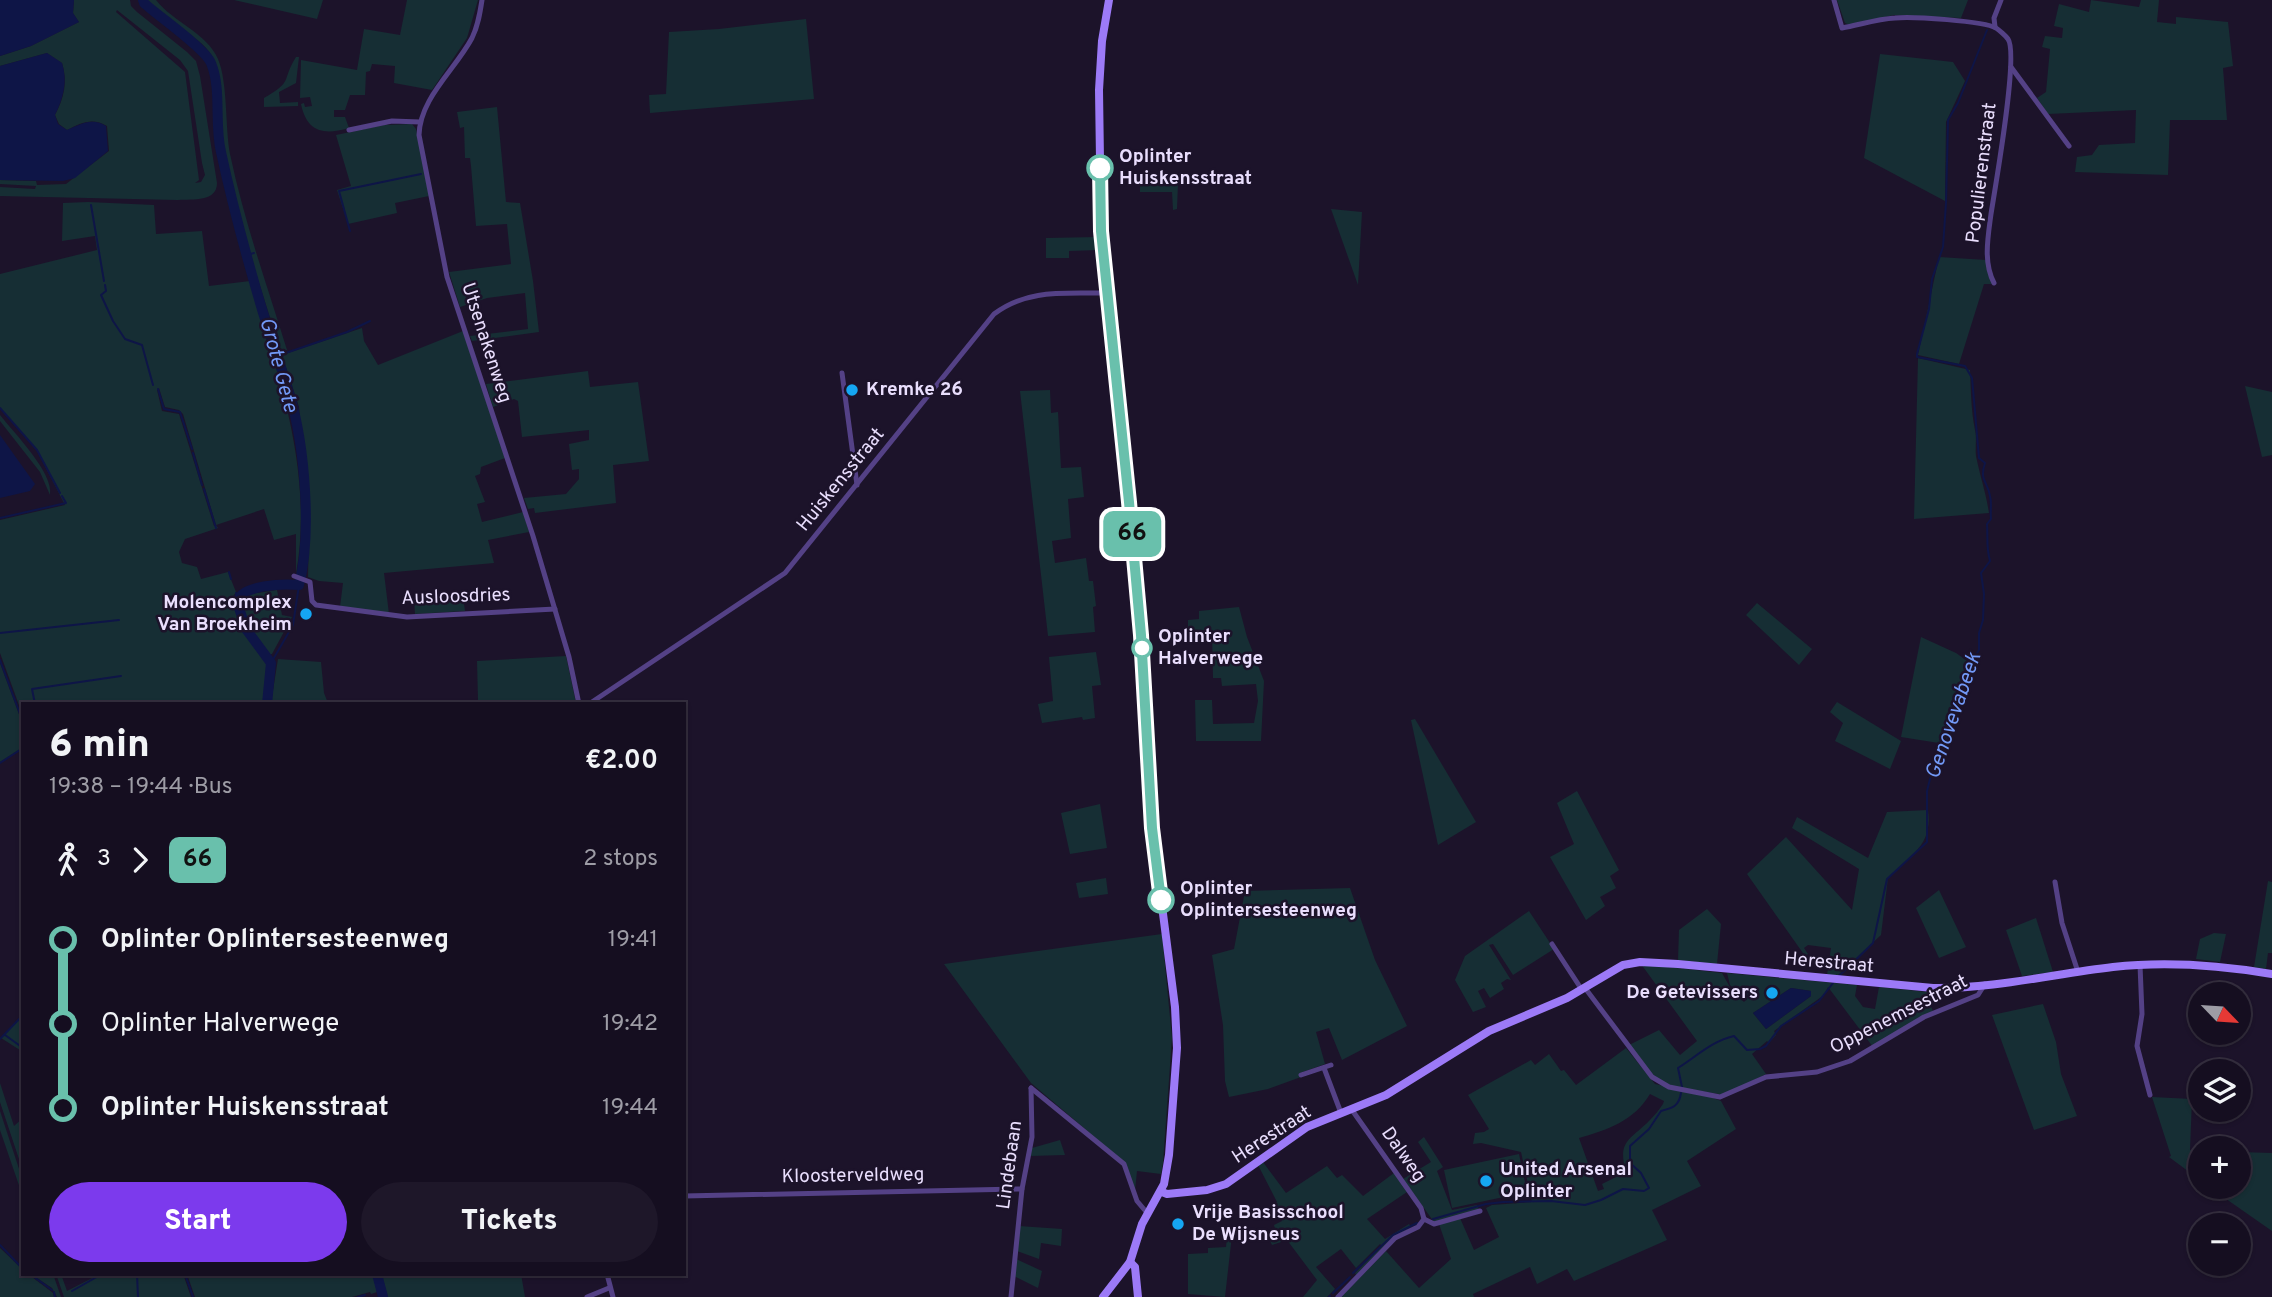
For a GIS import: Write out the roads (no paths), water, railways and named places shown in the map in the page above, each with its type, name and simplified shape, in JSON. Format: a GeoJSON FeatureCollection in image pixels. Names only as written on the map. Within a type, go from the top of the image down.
{"type":"FeatureCollection","features":[{"type":"Feature","properties":{"kind":"street"},"geometry":{"type":"LineString","coordinates":[[349,130],[392,121],[420,122],[425,108],[473,36],[482,0]]}},
{"type":"Feature","properties":{"kind":"street"},"geometry":{"type":"LineString","coordinates":[[1102,1297],[1130,1262],[1138,1233],[1162,1192],[1169,1155],[1177,1028],[1152,828],[1141,635],[1101,231],[1098,90],[1109,0]]}},
{"type":"Feature","properties":{"kind":"street"},"geometry":{"type":"LineString","coordinates":[[1834,0],[1842,29],[1907,17],[1995,27],[1994,18],[2001,0]]}},
{"type":"Feature","properties":{"kind":"street","name":"Populierenstraat"},"geometry":{"type":"LineString","coordinates":[[1994,283],[1989,271],[1987,244],[2004,136],[2011,67],[2008,38],[1995,27]]}},
{"type":"Feature","properties":{"kind":"street","name":"Populierenstraat"},"geometry":{"type":"LineString","coordinates":[[2011,67],[2069,146]]}},
{"type":"Feature","properties":{"kind":"street","name":"Utsenakenweg"},"geometry":{"type":"LineString","coordinates":[[420,122],[426,175],[447,277],[533,536],[569,657],[579,702]]}},
{"type":"Feature","properties":{"kind":"street","name":"Huiskensstraat"},"geometry":{"type":"LineString","coordinates":[[592,702],[785,573],[994,314],[1018,299],[1035,295],[1107,293]]}},
{"type":"Feature","properties":{"kind":"street"},"geometry":{"type":"LineString","coordinates":[[842,373],[857,485]]}},
{"type":"Feature","properties":{"kind":"street","name":"Ausloosdries"},"geometry":{"type":"LineString","coordinates":[[294,576],[311,584],[316,605],[398,617],[555,609]]}},
{"type":"Feature","properties":{"kind":"street"},"geometry":{"type":"LineString","coordinates":[[2055,882],[2062,923],[2078,972]]}},
{"type":"Feature","properties":{"kind":"street"},"geometry":{"type":"LineString","coordinates":[[1552,944],[1584,989]]}},
{"type":"Feature","properties":{"kind":"street","name":"Herestraat"},"geometry":{"type":"LineString","coordinates":[[1162,1192],[1167,1194],[1217,1188],[1237,1177],[1307,1127],[1386,1095],[1489,1031],[1551,1006],[1623,965],[1640,961],[1920,988],[1985,984],[2140,965],[2202,965],[2272,974]]}},
{"type":"Feature","properties":{"kind":"street"},"geometry":{"type":"LineString","coordinates":[[2140,965],[2143,1000],[2137,1046],[2150,1095]]}},
{"type":"Feature","properties":{"kind":"street","name":"Oppenemsestraat"},"geometry":{"type":"LineString","coordinates":[[1584,989],[1652,1077],[1669,1087],[1724,1097],[1766,1077],[1817,1072],[1850,1061],[1924,1017],[1978,995],[1985,984]]}},
{"type":"Feature","properties":{"kind":"street"},"geometry":{"type":"LineString","coordinates":[[1301,1075],[1328,1066],[1341,1113]]}},
{"type":"Feature","properties":{"kind":"street","name":"Lindebaan"},"geometry":{"type":"LineString","coordinates":[[1011,1297],[1022,1189],[1034,1125],[1031,1088],[1124,1164],[1137,1201],[1147,1214]]}},
{"type":"Feature","properties":{"kind":"street","name":"Dalweg"},"geometry":{"type":"LineString","coordinates":[[1352,1110],[1421,1209],[1424,1219]]}},
{"type":"Feature","properties":{"kind":"street","name":"Kloosterveldweg"},"geometry":{"type":"LineString","coordinates":[[686,1196],[1022,1189]]}},
{"type":"Feature","properties":{"kind":"street"},"geometry":{"type":"LineString","coordinates":[[1338,1297],[1395,1238],[1418,1227],[1424,1219],[1434,1224],[1480,1211]]}},
{"type":"Feature","properties":{"kind":"street"},"geometry":{"type":"LineString","coordinates":[[1130,1262],[1135,1267],[1138,1297]]}},
{"type":"Feature","properties":{"kind":"street"},"geometry":{"type":"LineString","coordinates":[[607,1276],[613,1297]]}},
{"type":"Feature","properties":{"kind":"street"},"geometry":{"type":"LineString","coordinates":[[587,1297],[609,1288]]}},
{"type":"Feature","properties":{"kind":"waterway","name":"Grote Gete"},"geometry":{"type":"LineString","coordinates":[[143,0],[200,49],[211,63],[216,84],[219,141],[230,190],[261,306],[290,396],[300,440],[306,516],[299,585],[255,588],[240,596],[237,602],[246,629],[271,663],[267,702]]}},
{"type":"Feature","properties":{"kind":"waterway","name":"Genovevabeek"},"geometry":{"type":"LineString","coordinates":[[1839,976],[1873,943],[1887,879],[1927,842],[1927,791],[1930,779],[1954,725],[1972,661],[1979,650],[1984,594],[1981,573],[1990,561],[1987,524],[1991,519],[1991,501],[1983,478],[1985,463],[1979,458],[1972,378],[1965,366],[1917,357],[1917,354],[1929,309],[1932,279],[1943,247],[1948,120],[1958,103],[1987,30]]}},
{"type":"Feature","properties":{"kind":"waterway"},"geometry":{"type":"LineString","coordinates":[[350,231],[339,191],[421,174]]}},
{"type":"Feature","properties":{"kind":"waterway"},"geometry":{"type":"LineString","coordinates":[[91,205],[104,281]]}},
{"type":"Feature","properties":{"kind":"waterway","name":"Grote Gete"},"geometry":{"type":"LineString","coordinates":[[247,255],[254,253]]}},
{"type":"Feature","properties":{"kind":"waterway"},"geometry":{"type":"LineString","coordinates":[[105,285],[106,291],[101,295],[113,321],[125,339],[142,345],[153,385]]}},
{"type":"Feature","properties":{"kind":"waterway"},"geometry":{"type":"LineString","coordinates":[[277,356],[347,332],[370,321]]}},
{"type":"Feature","properties":{"kind":"waterway"},"geometry":{"type":"LineString","coordinates":[[158,389],[164,409],[180,412],[192,449]]}},
{"type":"Feature","properties":{"kind":"waterway"},"geometry":{"type":"LineString","coordinates":[[0,408],[37,450],[60,493]]}},
{"type":"Feature","properties":{"kind":"waterway"},"geometry":{"type":"LineString","coordinates":[[193,453],[202,485]]}},
{"type":"Feature","properties":{"kind":"waterway"},"geometry":{"type":"LineString","coordinates":[[204,489],[216,528]]}},
{"type":"Feature","properties":{"kind":"waterway"},"geometry":{"type":"LineString","coordinates":[[0,518],[66,503],[62,496]]}},
{"type":"Feature","properties":{"kind":"waterway"},"geometry":{"type":"LineString","coordinates":[[229,572],[231,579]]}},
{"type":"Feature","properties":{"kind":"waterway"},"geometry":{"type":"LineString","coordinates":[[271,663],[293,625],[299,585]]}},
{"type":"Feature","properties":{"kind":"waterway","name":"Grote Gete"},"geometry":{"type":"LineString","coordinates":[[236,593],[238,597]]}},
{"type":"Feature","properties":{"kind":"waterway"},"geometry":{"type":"LineString","coordinates":[[0,633],[119,620]]}},
{"type":"Feature","properties":{"kind":"waterway"},"geometry":{"type":"LineString","coordinates":[[0,660],[21,717]]}},
{"type":"Feature","properties":{"kind":"waterway"},"geometry":{"type":"LineString","coordinates":[[35,702],[32,689],[121,676]]}},
{"type":"Feature","properties":{"kind":"waterway"},"geometry":{"type":"LineString","coordinates":[[0,763],[21,749]]}},
{"type":"Feature","properties":{"kind":"waterway","name":"Genovevabeek"},"geometry":{"type":"LineString","coordinates":[[1682,1087],[1678,1068],[1698,1054],[1719,1041],[1734,1036],[1747,1050],[1766,1046],[1781,1026],[1819,1001],[1833,983]]}},
{"type":"Feature","properties":{"kind":"waterway"},"geometry":{"type":"LineString","coordinates":[[0,1039],[21,1017]]}},
{"type":"Feature","properties":{"kind":"waterway"},"geometry":{"type":"LineString","coordinates":[[5,1035],[21,1047]]}},
{"type":"Feature","properties":{"kind":"waterway","name":"Genovevabeek"},"geometry":{"type":"LineString","coordinates":[[1433,1219],[1486,1204],[1551,1201],[1585,1205],[1623,1189],[1644,1191],[1649,1188],[1641,1173],[1630,1163],[1630,1146],[1649,1129],[1661,1111],[1677,1104],[1681,1093]]}},
{"type":"Feature","properties":{"kind":"waterway","name":"Genovevabeek"},"geometry":{"type":"LineString","coordinates":[[1353,1273],[1393,1235],[1417,1223]]}},
{"type":"Feature","properties":{"kind":"waterway"},"geometry":{"type":"LineString","coordinates":[[0,1245],[21,1267]]}},
{"type":"Feature","properties":{"kind":"waterway"},"geometry":{"type":"LineString","coordinates":[[33,1276],[52,1290]]}},
{"type":"Feature","properties":{"kind":"waterway"},"geometry":{"type":"LineString","coordinates":[[72,1291],[98,1276]]}},
{"type":"Feature","properties":{"kind":"waterway"},"geometry":{"type":"LineString","coordinates":[[137,1276],[138,1297]]}},
{"type":"Feature","properties":{"kind":"waterway"},"geometry":{"type":"LineString","coordinates":[[186,1276],[193,1297]]}},
{"type":"Feature","properties":{"kind":"waterway","name":"Grote Gete"},"geometry":{"type":"LineString","coordinates":[[378,1276],[383,1297]]}},
{"type":"Feature","properties":{"kind":"waterway","name":"Genovevabeek"},"geometry":{"type":"LineString","coordinates":[[1333,1293],[1350,1277]]}},
{"type":"Feature","properties":{"kind":"waterway"},"geometry":{"type":"LineString","coordinates":[[54,1292],[55,1297]]}},
{"type":"Feature","properties":{"kind":"waterway"},"geometry":{"type":"LineString","coordinates":[[358,1297],[365,1295]]}},
{"type":"Feature","properties":{"kind":"place","name":"Oplinter Huiskensstraat"},"geometry":{"type":"Point","coordinates":[1100,168]}},
{"type":"Feature","properties":{"kind":"place","name":"Kremke 26"},"geometry":{"type":"Point","coordinates":[852,390]}},
{"type":"Feature","properties":{"kind":"place","name":"Molencomplex Van Broekheim"},"geometry":{"type":"Point","coordinates":[306,614]}},
{"type":"Feature","properties":{"kind":"place","name":"Oplinter Halverwege"},"geometry":{"type":"Point","coordinates":[1142,648]}},
{"type":"Feature","properties":{"kind":"place","name":"Oplinter Oplintersesteenweg"},"geometry":{"type":"Point","coordinates":[1161,900]}},
{"type":"Feature","properties":{"kind":"place","name":"De Getevissers"},"geometry":{"type":"Point","coordinates":[1772,993]}},
{"type":"Feature","properties":{"kind":"place","name":"United Arsenal Oplinter"},"geometry":{"type":"Point","coordinates":[1486,1181]}},
{"type":"Feature","properties":{"kind":"place","name":"Vrije Basisschool De Wijsneus"},"geometry":{"type":"Point","coordinates":[1178,1224]}}]}
